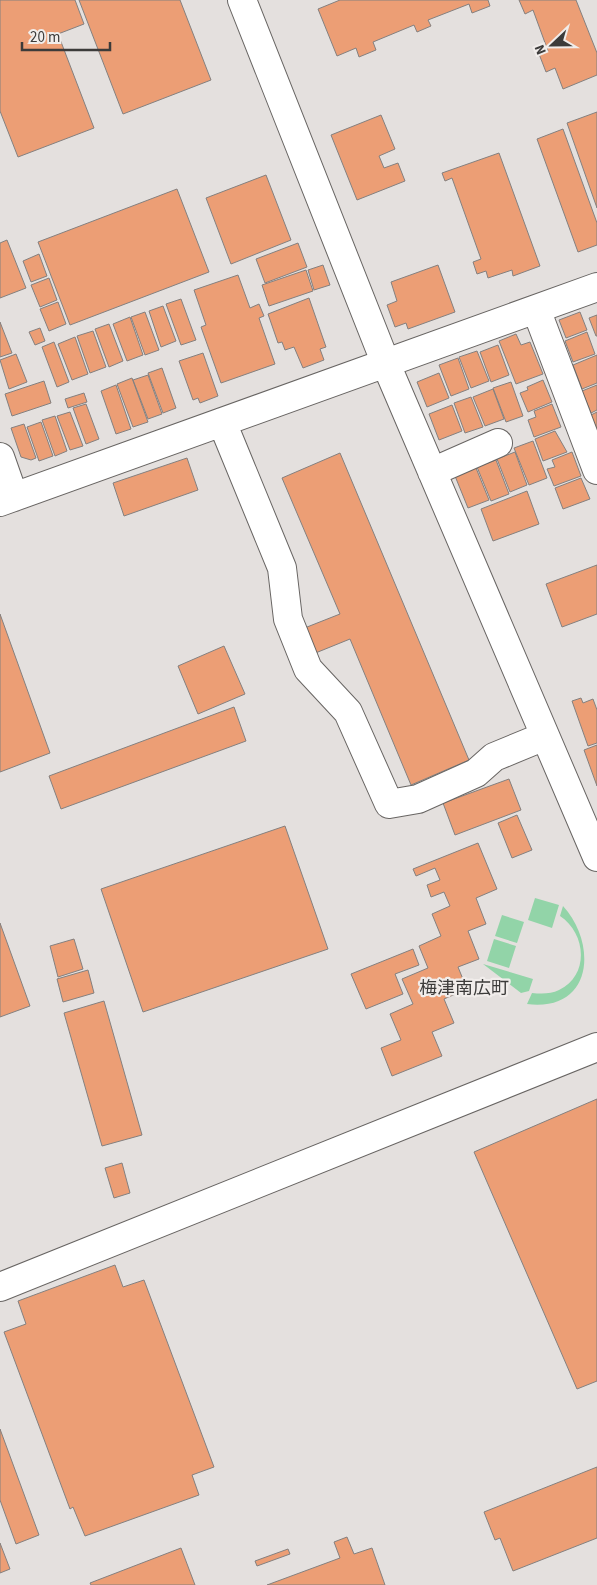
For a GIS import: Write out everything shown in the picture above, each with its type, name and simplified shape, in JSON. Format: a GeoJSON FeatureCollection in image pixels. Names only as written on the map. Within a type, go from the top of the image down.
{"type":"FeatureCollection","features":[{"type":"Feature","properties":{"kind":"street"},"geometry":{"type":"LineString","coordinates":[[242,0],[386,364],[597,857]]}},
{"type":"Feature","properties":{"kind":"street"},"geometry":{"type":"LineString","coordinates":[[0,457],[7,500],[597,287]]}},
{"type":"Feature","properties":{"kind":"street"},"geometry":{"type":"LineString","coordinates":[[536,310],[597,470]]}},
{"type":"Feature","properties":{"kind":"street"},"geometry":{"type":"LineString","coordinates":[[222,422],[282,568],[288,619],[308,669],[348,712],[389,804],[418,799],[476,773],[494,757],[545,736]]}},
{"type":"Feature","properties":{"kind":"street"},"geometry":{"type":"LineString","coordinates":[[432,472],[498,443]]}},
{"type":"Feature","properties":{"kind":"street"},"geometry":{"type":"LineString","coordinates":[[0,1287],[597,1047]]}},
{"type":"Feature","properties":{"kind":"green space"},"geometry":{"type":"Polygon","coordinates":[[[535,898],[559,905],[552,928],[528,920],[535,898]]]}},
{"type":"Feature","properties":{"kind":"green space"},"geometry":{"type":"Polygon","coordinates":[[[563,906],[574,921],[581,938],[584,955],[583,972],[577,986],[566,997],[549,1004],[527,1004],[532,993],[543,994],[553,992],[569,983],[576,974],[580,964],[581,954],[575,933],[569,923],[560,916],[563,906]]]}},
{"type":"Feature","properties":{"kind":"green space"},"geometry":{"type":"Polygon","coordinates":[[[502,915],[524,922],[517,943],[495,936],[502,915]]]}},
{"type":"Feature","properties":{"kind":"green space"},"geometry":{"type":"Polygon","coordinates":[[[494,939],[516,946],[509,968],[487,961],[494,939]]]}},
{"type":"Feature","properties":{"kind":"green space"},"geometry":{"type":"Polygon","coordinates":[[[483,964],[533,979],[529,991],[521,993],[483,964]]]}},
{"type":"Feature","properties":{"kind":"building"},"geometry":{"type":"Polygon","coordinates":[[[0,0],[75,0],[84,24],[58,34],[94,128],[18,157],[0,111],[0,0]]]}},
{"type":"Feature","properties":{"kind":"building"},"geometry":{"type":"Polygon","coordinates":[[[79,0],[180,0],[211,80],[123,114],[79,0]]]}},
{"type":"Feature","properties":{"kind":"building"},"geometry":{"type":"Polygon","coordinates":[[[340,0],[488,0],[490,6],[472,13],[469,4],[428,20],[431,26],[417,32],[414,25],[373,42],[376,50],[359,57],[356,48],[337,56],[318,9],[340,0]]]}},
{"type":"Feature","properties":{"kind":"building"},"geometry":{"type":"Polygon","coordinates":[[[519,0],[576,0],[597,53],[597,75],[563,89],[555,68],[546,72],[539,54],[548,51],[533,10],[525,14],[519,0]]]}},
{"type":"Feature","properties":{"kind":"building"},"geometry":{"type":"Polygon","coordinates":[[[597,112],[597,208],[567,123],[597,112]]]}},
{"type":"Feature","properties":{"kind":"building"},"geometry":{"type":"Polygon","coordinates":[[[381,115],[395,149],[379,156],[384,168],[398,163],[405,181],[357,200],[331,135],[381,115]]]}},
{"type":"Feature","properties":{"kind":"building"},"geometry":{"type":"Polygon","coordinates":[[[563,129],[597,223],[597,245],[578,252],[537,139],[563,129]]]}},
{"type":"Feature","properties":{"kind":"building"},"geometry":{"type":"Polygon","coordinates":[[[499,153],[540,266],[513,276],[512,270],[488,278],[486,271],[477,274],[473,262],[481,259],[452,178],[445,181],[442,173],[499,153]]]}},
{"type":"Feature","properties":{"kind":"building"},"geometry":{"type":"Polygon","coordinates":[[[266,175],[291,240],[231,264],[206,198],[266,175]]]}},
{"type":"Feature","properties":{"kind":"building"},"geometry":{"type":"Polygon","coordinates":[[[177,189],[209,272],[70,325],[38,242],[177,189]]]}},
{"type":"Feature","properties":{"kind":"building"},"geometry":{"type":"Polygon","coordinates":[[[7,240],[26,288],[0,298],[0,243],[7,240]]]}},
{"type":"Feature","properties":{"kind":"building"},"geometry":{"type":"Polygon","coordinates":[[[298,243],[307,267],[265,283],[256,259],[298,243]]]}},
{"type":"Feature","properties":{"kind":"building"},"geometry":{"type":"Polygon","coordinates":[[[39,254],[47,276],[31,282],[23,261],[39,254]]]}},
{"type":"Feature","properties":{"kind":"building"},"geometry":{"type":"Polygon","coordinates":[[[323,265],[330,285],[314,290],[308,270],[323,265]]]}},
{"type":"Feature","properties":{"kind":"building"},"geometry":{"type":"Polygon","coordinates":[[[438,265],[455,312],[408,329],[406,323],[395,327],[387,305],[397,301],[391,282],[438,265]]]}},
{"type":"Feature","properties":{"kind":"building"},"geometry":{"type":"Polygon","coordinates":[[[306,270],[313,291],[269,306],[262,285],[306,270]]]}},
{"type":"Feature","properties":{"kind":"building"},"geometry":{"type":"Polygon","coordinates":[[[238,275],[250,308],[259,304],[264,316],[259,318],[275,364],[221,383],[201,327],[206,325],[194,290],[238,275]]]}},
{"type":"Feature","properties":{"kind":"building"},"geometry":{"type":"Polygon","coordinates":[[[49,278],[57,300],[40,307],[31,285],[49,278]]]}},
{"type":"Feature","properties":{"kind":"building"},"geometry":{"type":"Polygon","coordinates":[[[309,298],[326,347],[320,349],[324,360],[303,368],[294,347],[285,350],[282,342],[278,343],[268,314],[309,298]]]}},
{"type":"Feature","properties":{"kind":"building"},"geometry":{"type":"Polygon","coordinates":[[[181,299],[196,340],[181,345],[166,304],[181,299]]]}},
{"type":"Feature","properties":{"kind":"building"},"geometry":{"type":"Polygon","coordinates":[[[58,302],[66,324],[49,331],[40,309],[58,302]]]}},
{"type":"Feature","properties":{"kind":"building"},"geometry":{"type":"Polygon","coordinates":[[[163,306],[176,341],[161,347],[149,311],[163,306]]]}},
{"type":"Feature","properties":{"kind":"building"},"geometry":{"type":"Polygon","coordinates":[[[145,312],[159,350],[145,355],[131,317],[145,312]]]}},
{"type":"Feature","properties":{"kind":"building"},"geometry":{"type":"Polygon","coordinates":[[[580,312],[587,330],[566,338],[559,320],[580,312]]]}},
{"type":"Feature","properties":{"kind":"building"},"geometry":{"type":"Polygon","coordinates":[[[597,315],[597,336],[596,336],[589,318],[597,315]]]}},
{"type":"Feature","properties":{"kind":"building"},"geometry":{"type":"Polygon","coordinates":[[[130,317],[143,355],[127,361],[113,324],[130,317]]]}},
{"type":"Feature","properties":{"kind":"building"},"geometry":{"type":"Polygon","coordinates":[[[0,322],[12,353],[0,357],[0,322]]]}},
{"type":"Feature","properties":{"kind":"building"},"geometry":{"type":"Polygon","coordinates":[[[109,324],[123,361],[109,367],[95,329],[109,324]]]}},
{"type":"Feature","properties":{"kind":"building"},"geometry":{"type":"Polygon","coordinates":[[[40,328],[45,341],[35,345],[29,332],[40,328]]]}},
{"type":"Feature","properties":{"kind":"building"},"geometry":{"type":"Polygon","coordinates":[[[93,331],[106,367],[90,373],[77,336],[93,331]]]}},
{"type":"Feature","properties":{"kind":"building"},"geometry":{"type":"Polygon","coordinates":[[[587,332],[595,354],[573,362],[565,341],[587,332]]]}},
{"type":"Feature","properties":{"kind":"building"},"geometry":{"type":"Polygon","coordinates":[[[516,334],[521,345],[530,342],[543,374],[516,384],[499,341],[516,334]]]}},
{"type":"Feature","properties":{"kind":"building"},"geometry":{"type":"Polygon","coordinates":[[[75,337],[88,374],[72,380],[58,344],[75,337]]]}},
{"type":"Feature","properties":{"kind":"building"},"geometry":{"type":"Polygon","coordinates":[[[54,342],[69,382],[57,387],[42,347],[54,342]]]}},
{"type":"Feature","properties":{"kind":"building"},"geometry":{"type":"Polygon","coordinates":[[[498,345],[509,375],[491,382],[480,352],[498,345]]]}},
{"type":"Feature","properties":{"kind":"building"},"geometry":{"type":"Polygon","coordinates":[[[477,351],[489,381],[471,388],[459,357],[477,351]]]}},
{"type":"Feature","properties":{"kind":"building"},"geometry":{"type":"Polygon","coordinates":[[[203,353],[218,396],[200,403],[198,398],[193,400],[179,361],[203,353]]]}},
{"type":"Feature","properties":{"kind":"building"},"geometry":{"type":"Polygon","coordinates":[[[16,354],[27,382],[9,389],[0,360],[16,354]]]}},
{"type":"Feature","properties":{"kind":"building"},"geometry":{"type":"Polygon","coordinates":[[[597,355],[597,383],[582,389],[573,365],[597,355]]]}},
{"type":"Feature","properties":{"kind":"building"},"geometry":{"type":"Polygon","coordinates":[[[458,358],[469,389],[451,396],[439,365],[458,358]]]}},
{"type":"Feature","properties":{"kind":"building"},"geometry":{"type":"Polygon","coordinates":[[[162,368],[176,408],[163,413],[148,373],[162,368]]]}},
{"type":"Feature","properties":{"kind":"building"},"geometry":{"type":"Polygon","coordinates":[[[439,373],[449,398],[427,407],[417,382],[439,373]]]}},
{"type":"Feature","properties":{"kind":"building"},"geometry":{"type":"Polygon","coordinates":[[[148,375],[162,414],[148,419],[133,380],[148,375]]]}},
{"type":"Feature","properties":{"kind":"building"},"geometry":{"type":"Polygon","coordinates":[[[132,378],[148,422],[133,427],[117,384],[132,378]]]}},
{"type":"Feature","properties":{"kind":"building"},"geometry":{"type":"Polygon","coordinates":[[[543,380],[552,402],[528,412],[520,393],[528,390],[527,387],[543,380]]]}},
{"type":"Feature","properties":{"kind":"building"},"geometry":{"type":"Polygon","coordinates":[[[44,381],[51,403],[12,416],[5,394],[44,381]]]}},
{"type":"Feature","properties":{"kind":"building"},"geometry":{"type":"Polygon","coordinates":[[[511,382],[523,416],[506,422],[493,388],[511,382]]]}},
{"type":"Feature","properties":{"kind":"building"},"geometry":{"type":"Polygon","coordinates":[[[116,385],[131,429],[116,434],[101,391],[116,385]]]}},
{"type":"Feature","properties":{"kind":"building"},"geometry":{"type":"Polygon","coordinates":[[[597,385],[597,410],[591,413],[582,391],[597,385]]]}},
{"type":"Feature","properties":{"kind":"building"},"geometry":{"type":"Polygon","coordinates":[[[493,389],[504,419],[485,426],[473,397],[493,389]]]}},
{"type":"Feature","properties":{"kind":"building"},"geometry":{"type":"Polygon","coordinates":[[[84,393],[87,402],[68,408],[65,399],[84,393]]]}},
{"type":"Feature","properties":{"kind":"building"},"geometry":{"type":"Polygon","coordinates":[[[471,397],[483,427],[465,433],[454,403],[471,397]]]}},
{"type":"Feature","properties":{"kind":"building"},"geometry":{"type":"Polygon","coordinates":[[[86,404],[99,439],[86,444],[73,408],[86,404]]]}},
{"type":"Feature","properties":{"kind":"building"},"geometry":{"type":"Polygon","coordinates":[[[552,404],[561,427],[534,437],[528,420],[536,417],[534,411],[552,404]]]}},
{"type":"Feature","properties":{"kind":"building"},"geometry":{"type":"Polygon","coordinates":[[[452,405],[462,431],[439,440],[429,414],[452,405]]]}},
{"type":"Feature","properties":{"kind":"building"},"geometry":{"type":"Polygon","coordinates":[[[70,412],[83,446],[70,450],[57,416],[70,412]]]}},
{"type":"Feature","properties":{"kind":"building"},"geometry":{"type":"Polygon","coordinates":[[[597,412],[597,430],[591,415],[597,412]]]}},
{"type":"Feature","properties":{"kind":"building"},"geometry":{"type":"Polygon","coordinates":[[[55,416],[67,451],[55,456],[42,420],[55,416]]]}},
{"type":"Feature","properties":{"kind":"building"},"geometry":{"type":"Polygon","coordinates":[[[41,422],[53,456],[39,461],[27,427],[41,422]]]}},
{"type":"Feature","properties":{"kind":"building"},"geometry":{"type":"Polygon","coordinates":[[[24,424],[36,458],[31,460],[21,457],[11,428],[24,424]]]}},
{"type":"Feature","properties":{"kind":"building"},"geometry":{"type":"Polygon","coordinates":[[[555,431],[567,452],[543,461],[535,439],[555,431]]]}},
{"type":"Feature","properties":{"kind":"building"},"geometry":{"type":"Polygon","coordinates":[[[533,441],[547,478],[529,485],[514,448],[533,441]]]}},
{"type":"Feature","properties":{"kind":"building"},"geometry":{"type":"Polygon","coordinates":[[[515,452],[527,485],[510,492],[497,459],[515,452]]]}},
{"type":"Feature","properties":{"kind":"building"},"geometry":{"type":"Polygon","coordinates":[[[572,452],[581,476],[554,486],[547,469],[555,467],[552,460],[572,452]]]}},
{"type":"Feature","properties":{"kind":"building"},"geometry":{"type":"Polygon","coordinates":[[[340,453],[469,760],[411,785],[350,639],[313,654],[302,629],[340,614],[282,478],[340,453]]]}},
{"type":"Feature","properties":{"kind":"building"},"geometry":{"type":"Polygon","coordinates":[[[187,458],[198,490],[124,516],[113,483],[187,458]]]}},
{"type":"Feature","properties":{"kind":"building"},"geometry":{"type":"Polygon","coordinates":[[[496,460],[509,494],[491,501],[477,467],[496,460]]]}},
{"type":"Feature","properties":{"kind":"building"},"geometry":{"type":"Polygon","coordinates":[[[476,468],[489,500],[468,508],[455,476],[476,468]]]}},
{"type":"Feature","properties":{"kind":"building"},"geometry":{"type":"Polygon","coordinates":[[[581,478],[590,499],[563,509],[555,488],[581,478]]]}},
{"type":"Feature","properties":{"kind":"building"},"geometry":{"type":"Polygon","coordinates":[[[527,491],[539,524],[493,541],[481,509],[527,491]]]}},
{"type":"Feature","properties":{"kind":"building"},"geometry":{"type":"Polygon","coordinates":[[[597,565],[597,614],[562,627],[546,584],[597,565]]]}},
{"type":"Feature","properties":{"kind":"building"},"geometry":{"type":"Polygon","coordinates":[[[0,614],[50,753],[0,772],[0,614]]]}},
{"type":"Feature","properties":{"kind":"building"},"geometry":{"type":"Polygon","coordinates":[[[224,646],[245,694],[198,714],[178,666],[224,646]]]}},
{"type":"Feature","properties":{"kind":"building"},"geometry":{"type":"Polygon","coordinates":[[[581,698],[583,703],[593,699],[597,710],[597,743],[588,746],[572,701],[581,698]]]}},
{"type":"Feature","properties":{"kind":"building"},"geometry":{"type":"Polygon","coordinates":[[[234,707],[246,741],[61,809],[49,776],[234,707]]]}},
{"type":"Feature","properties":{"kind":"building"},"geometry":{"type":"Polygon","coordinates":[[[597,745],[597,786],[584,750],[597,745]]]}},
{"type":"Feature","properties":{"kind":"building"},"geometry":{"type":"Polygon","coordinates":[[[509,779],[521,810],[455,835],[443,803],[509,779]]]}},
{"type":"Feature","properties":{"kind":"building"},"geometry":{"type":"Polygon","coordinates":[[[517,815],[532,850],[512,858],[498,823],[517,815]]]}},
{"type":"Feature","properties":{"kind":"building"},"geometry":{"type":"Polygon","coordinates":[[[285,826],[328,949],[143,1012],[101,889],[285,826]]]}},
{"type":"Feature","properties":{"kind":"building"},"geometry":{"type":"Polygon","coordinates":[[[478,843],[497,889],[476,898],[486,924],[468,931],[479,959],[458,967],[467,989],[444,999],[454,1023],[432,1032],[442,1056],[392,1076],[381,1048],[401,1040],[390,1014],[413,1004],[402,979],[428,968],[419,946],[441,936],[432,914],[450,906],[444,892],[431,897],[427,885],[440,880],[435,868],[416,876],[413,869],[478,843]]]}},
{"type":"Feature","properties":{"kind":"building"},"geometry":{"type":"Polygon","coordinates":[[[0,923],[30,1006],[0,1017],[0,923]]]}},
{"type":"Feature","properties":{"kind":"building"},"geometry":{"type":"Polygon","coordinates":[[[74,939],[83,969],[58,977],[50,946],[74,939]]]}},
{"type":"Feature","properties":{"kind":"building"},"geometry":{"type":"Polygon","coordinates":[[[413,949],[419,965],[395,974],[403,994],[366,1009],[351,974],[413,949]]]}},
{"type":"Feature","properties":{"kind":"building"},"geometry":{"type":"Polygon","coordinates":[[[88,970],[94,993],[63,1002],[57,979],[88,970]]]}},
{"type":"Feature","properties":{"kind":"building"},"geometry":{"type":"Polygon","coordinates":[[[104,1001],[142,1135],[102,1146],[64,1013],[104,1001]]]}},
{"type":"Feature","properties":{"kind":"building"},"geometry":{"type":"Polygon","coordinates":[[[597,1099],[597,1381],[577,1389],[474,1152],[597,1099]]]}},
{"type":"Feature","properties":{"kind":"building"},"geometry":{"type":"Polygon","coordinates":[[[122,1163],[130,1193],[114,1198],[105,1168],[122,1163]]]}},
{"type":"Feature","properties":{"kind":"building"},"geometry":{"type":"Polygon","coordinates":[[[115,1265],[123,1287],[144,1280],[214,1467],[192,1475],[199,1495],[85,1536],[73,1507],[70,1509],[4,1332],[26,1324],[18,1301],[115,1265]]]}},
{"type":"Feature","properties":{"kind":"building"},"geometry":{"type":"Polygon","coordinates":[[[0,1429],[39,1535],[16,1544],[0,1500],[0,1429]]]}},
{"type":"Feature","properties":{"kind":"building"},"geometry":{"type":"Polygon","coordinates":[[[597,1467],[597,1538],[513,1571],[500,1538],[495,1540],[484,1512],[597,1467]]]}},
{"type":"Feature","properties":{"kind":"building"},"geometry":{"type":"Polygon","coordinates":[[[347,1537],[354,1554],[372,1548],[385,1585],[267,1585],[340,1558],[334,1542],[347,1537]]]}},
{"type":"Feature","properties":{"kind":"building"},"geometry":{"type":"Polygon","coordinates":[[[0,1543],[10,1569],[0,1573],[0,1543]]]}},
{"type":"Feature","properties":{"kind":"building"},"geometry":{"type":"Polygon","coordinates":[[[181,1548],[195,1585],[91,1585],[90,1583],[181,1548]]]}},
{"type":"Feature","properties":{"kind":"building"},"geometry":{"type":"Polygon","coordinates":[[[288,1549],[290,1554],[257,1566],[255,1561],[288,1549]]]}},
{"type":"Feature","properties":{"kind":"district","name":"梅津南広町"},"geometry":{"type":"Point","coordinates":[464,988]}}]}
